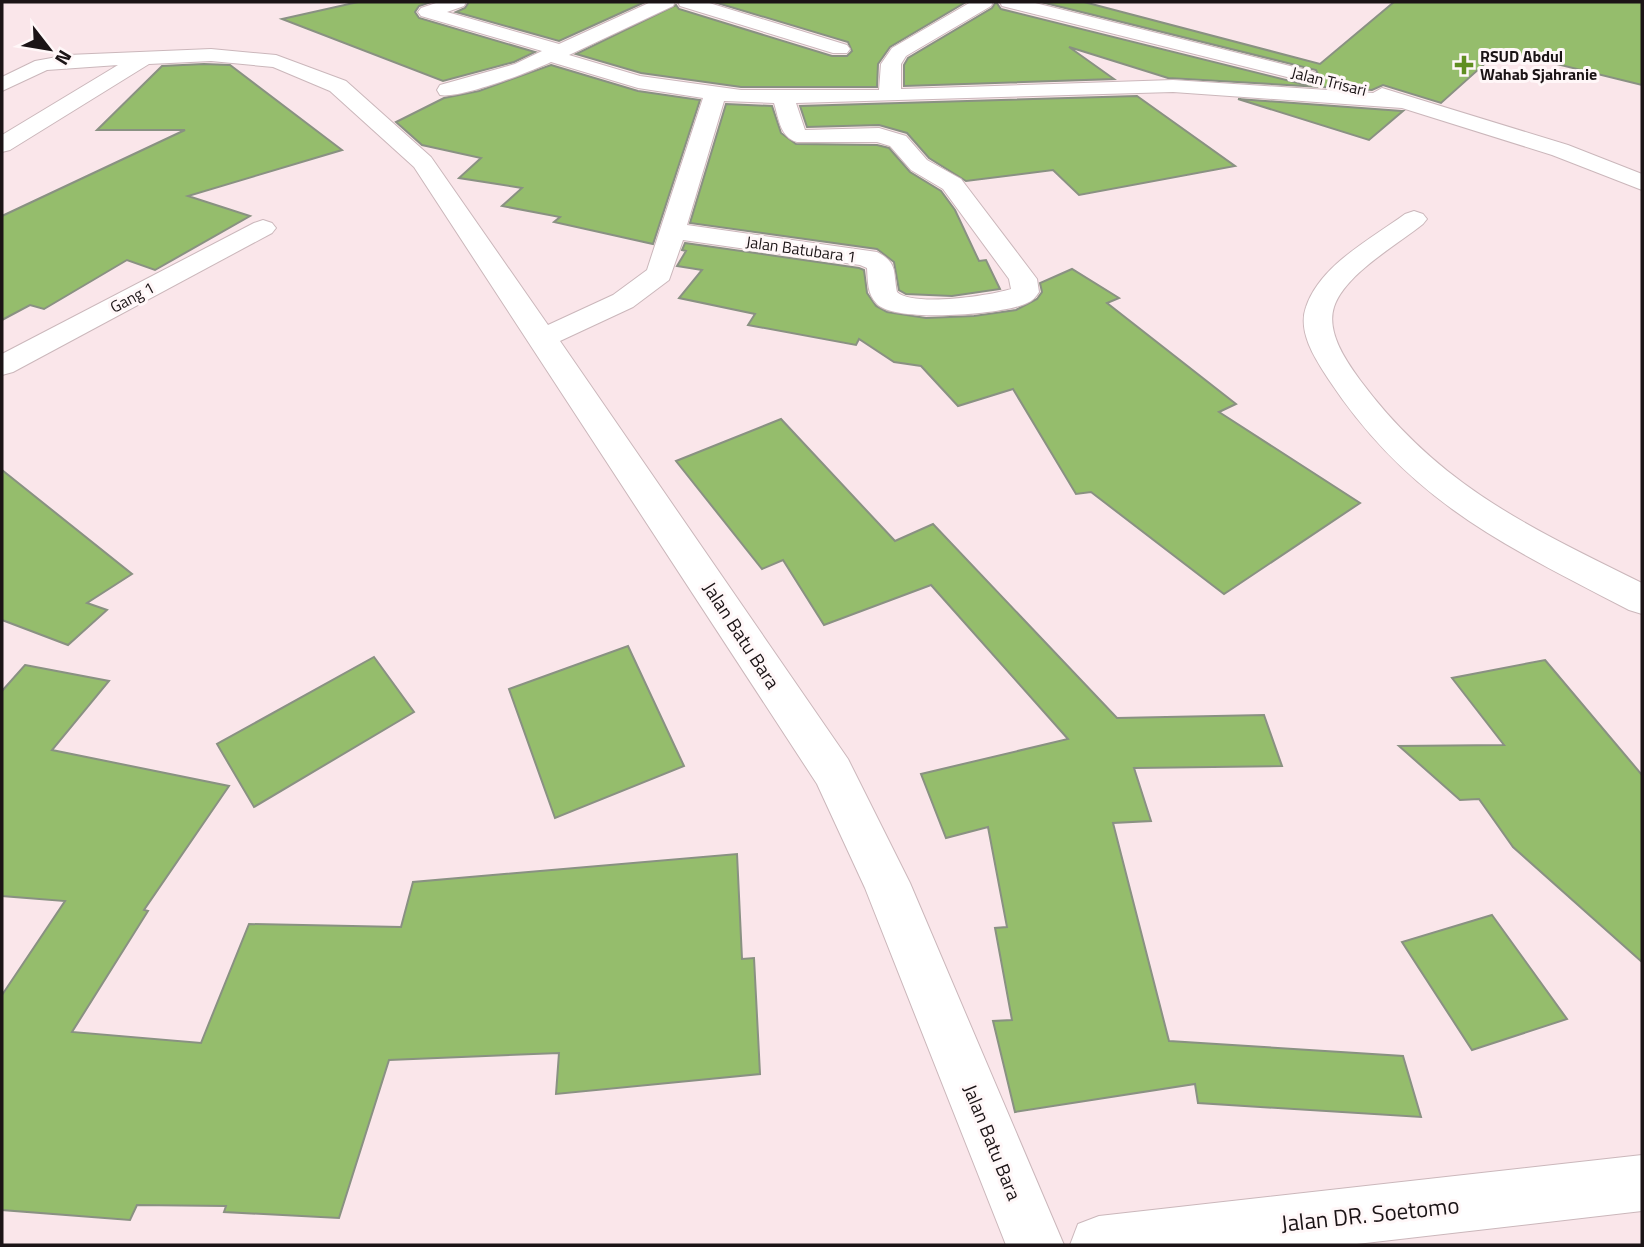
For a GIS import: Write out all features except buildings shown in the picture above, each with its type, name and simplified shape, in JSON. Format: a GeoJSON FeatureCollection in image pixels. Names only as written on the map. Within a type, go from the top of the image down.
{"type":"FeatureCollection","features":[{"type":"Feature","properties":{"kind":"street"},"geometry":{"type":"LineString","coordinates":[[457,2],[428,12],[638,82],[715,95],[783,98],[890,96],[1173,86],[1408,102]]}},
{"type":"Feature","properties":{"kind":"street"},"geometry":{"type":"LineString","coordinates":[[448,90],[484,82],[556,54],[666,2]]}},
{"type":"Feature","properties":{"kind":"street"},"geometry":{"type":"LineString","coordinates":[[687,2],[840,49]]}},
{"type":"Feature","properties":{"kind":"street"},"geometry":{"type":"LineString","coordinates":[[890,96],[891,64],[899,52],[984,2]]}},
{"type":"Feature","properties":{"kind":"street","name":"Jalan Trisari"},"geometry":{"type":"LineString","coordinates":[[1009,2],[1408,102],[1560,150],[1642,183]]}},
{"type":"Feature","properties":{"kind":"street","name":"Jalan Batu Bara"},"geometry":{"type":"LineString","coordinates":[[2,85],[42,65],[68,61],[211,55],[257,58],[296,68],[338,86],[423,162],[833,772],[887,883],[1035,1245]]}},
{"type":"Feature","properties":{"kind":"street"},"geometry":{"type":"LineString","coordinates":[[2,145],[143,59]]}},
{"type":"Feature","properties":{"kind":"street"},"geometry":{"type":"LineString","coordinates":[[543,338],[623,301],[651,282],[663,267],[715,95]]}},
{"type":"Feature","properties":{"kind":"street","name":"Jalan Batubara 1"},"geometry":{"type":"LineString","coordinates":[[675,231],[867,258],[879,264],[882,288],[889,301],[897,306],[917,308],[1016,298],[1025,292],[1023,279],[952,184],[941,175],[919,166],[898,141],[879,135],[798,135],[794,132],[783,98]]}},
{"type":"Feature","properties":{"kind":"street"},"geometry":{"type":"LineString","coordinates":[[1415,219],[1347,272],[1324,295],[1318,312],[1320,331],[1327,353],[1355,396],[1385,433],[1412,464],[1441,488],[1500,526],[1642,600]]}},
{"type":"Feature","properties":{"kind":"street","name":"Gang 1"},"geometry":{"type":"LineString","coordinates":[[2,366],[263,228]]}},
{"type":"Feature","properties":{"kind":"street","name":"Jalan DR. Soetomo"},"geometry":{"type":"LineString","coordinates":[[1099,1245],[1642,1184]]}},
{"type":"Feature","properties":{"kind":"place","name":"RSUD Abdul Wahab Sjahranie"},"geometry":{"type":"Point","coordinates":[1464,65]}}]}
